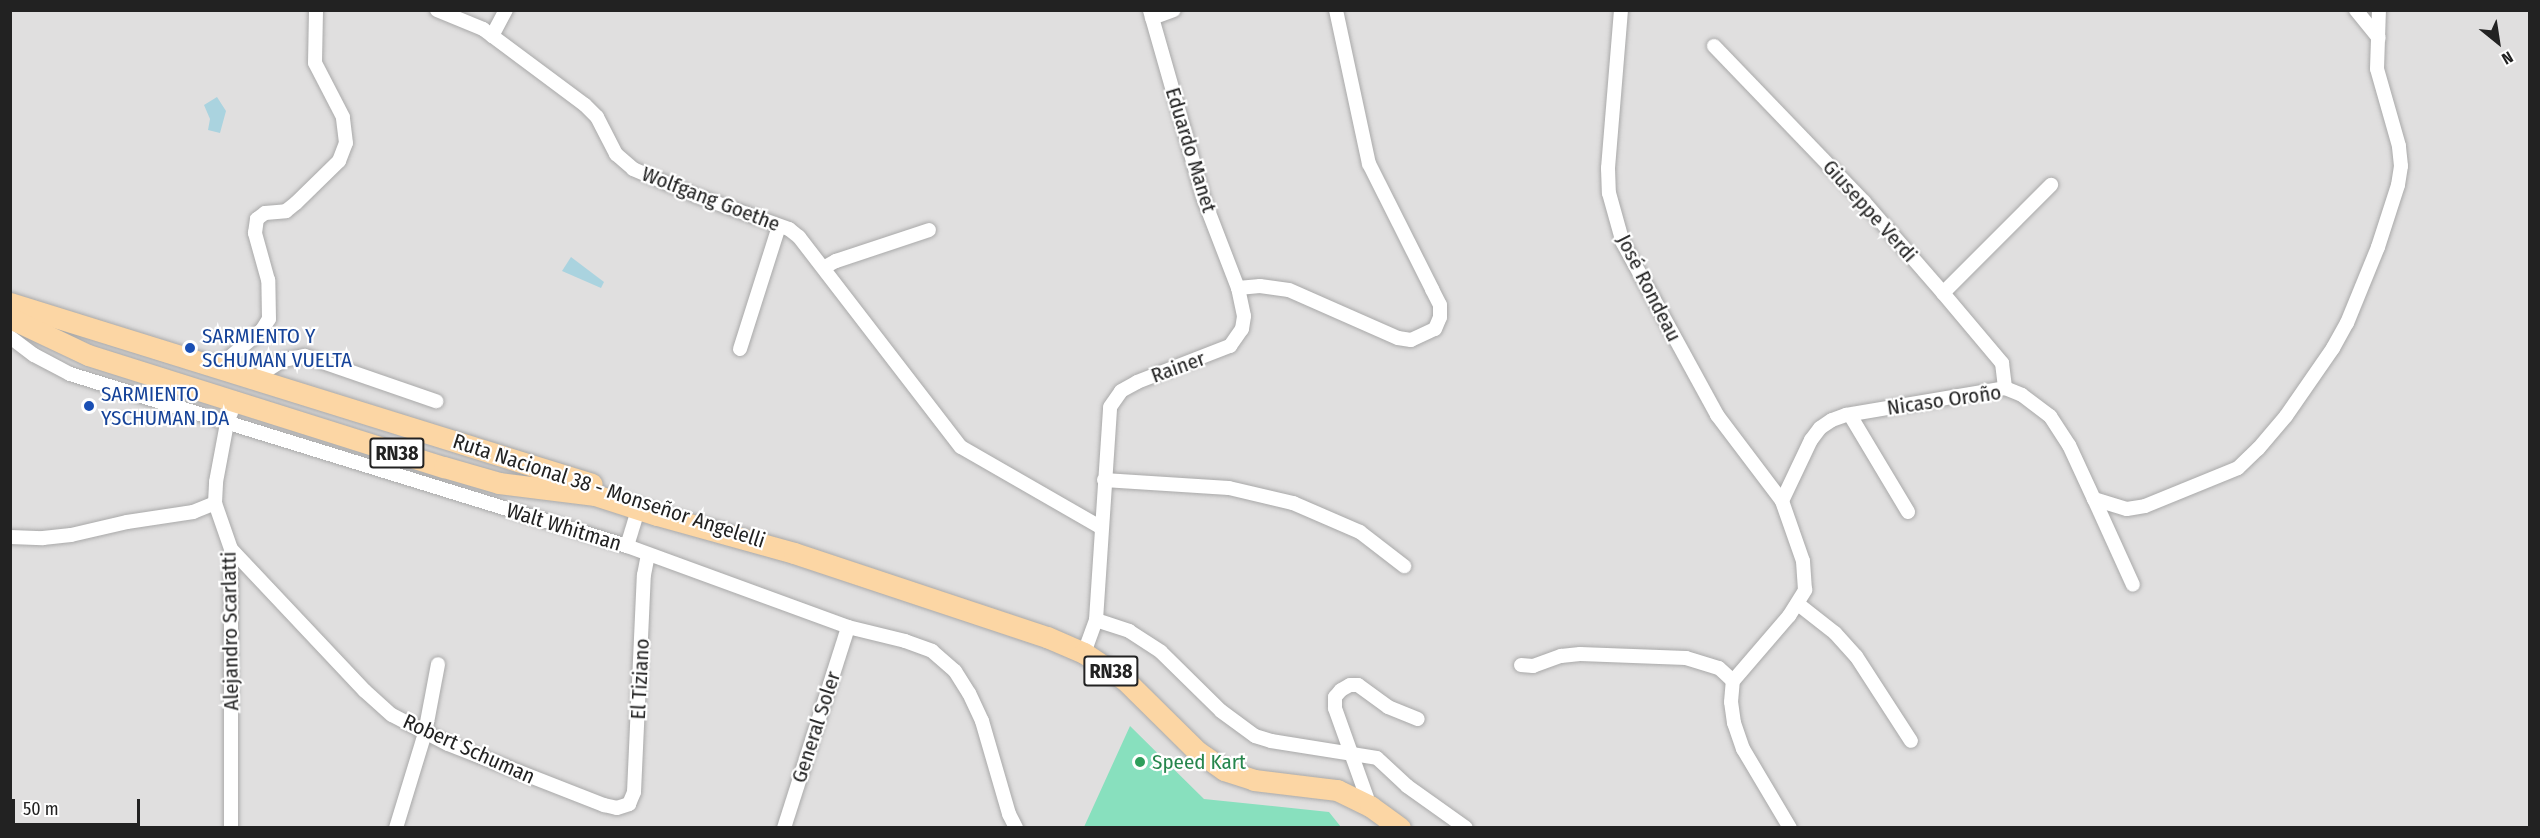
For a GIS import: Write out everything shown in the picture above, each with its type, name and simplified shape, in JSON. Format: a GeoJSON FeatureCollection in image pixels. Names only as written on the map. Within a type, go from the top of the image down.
{"type":"FeatureCollection","features":[{"type":"Feature","properties":{"kind":"main road","name":"Ruta Nacional 38 - Monseñor Angelelli"},"geometry":{"type":"LineString","coordinates":[[10,303],[704,519],[794,553]]}},
{"type":"Feature","properties":{"kind":"main road","name":"Ruta Nacional 38 - Monseñor Angelelli"},"geometry":{"type":"LineString","coordinates":[[10,318],[73,350],[499,483],[595,495],[794,553],[996,618],[1084,653],[1125,680],[1197,751],[1224,770],[1254,780],[1337,790],[1370,806],[1400,828]]}},
{"type":"Feature","properties":{"kind":"main road"},"geometry":{"type":"LineString","coordinates":[[217,368],[231,379],[235,402]]}},
{"type":"Feature","properties":{"kind":"main road"},"geometry":{"type":"LineString","coordinates":[[235,402],[248,390],[261,389],[413,437],[454,440]]}},
{"type":"Feature","properties":{"kind":"street"},"geometry":{"type":"LineString","coordinates":[[217,368],[262,330],[269,319],[268,280],[255,233],[257,219],[265,213],[286,211],[296,203],[339,161],[346,143],[343,117],[317,72],[315,63],[316,10]]}},
{"type":"Feature","properties":{"kind":"street","name":"Wolfgang Goethe"},"geometry":{"type":"LineString","coordinates":[[437,10],[475,24],[585,105],[597,117],[616,154],[633,169],[697,196],[779,226],[799,237],[825,267],[961,447],[1101,526]]}},
{"type":"Feature","properties":{"kind":"street"},"geometry":{"type":"LineString","coordinates":[[492,36],[506,10]]}},
{"type":"Feature","properties":{"kind":"street"},"geometry":{"type":"LineString","coordinates":[[1151,14],[1174,10]]}},
{"type":"Feature","properties":{"kind":"street"},"geometry":{"type":"LineString","coordinates":[[1238,288],[1260,286],[1289,290],[1398,338],[1411,340],[1435,329],[1440,306],[1369,164],[1336,10]]}},
{"type":"Feature","properties":{"kind":"street","name":"José Rondeau"},"geometry":{"type":"LineString","coordinates":[[1621,10],[1608,168],[1609,193],[1619,234],[1633,265],[1717,414],[1782,501]]}},
{"type":"Feature","properties":{"kind":"street"},"geometry":{"type":"LineString","coordinates":[[2356,10],[2379,38]]}},
{"type":"Feature","properties":{"kind":"street"},"geometry":{"type":"LineString","coordinates":[[2094,499],[2127,509],[2145,506],[2238,468],[2258,449],[2286,416],[2333,348],[2378,247],[2401,166],[2399,146],[2378,81],[2379,10]]}},
{"type":"Feature","properties":{"kind":"street","name":"Eduardo Manet"},"geometry":{"type":"LineString","coordinates":[[1151,14],[1204,200],[1238,288]]}},
{"type":"Feature","properties":{"kind":"street","name":"Giuseppe Verdi"},"geometry":{"type":"LineString","coordinates":[[1714,46],[1864,202],[2002,363],[2005,388]]}},
{"type":"Feature","properties":{"kind":"street"},"geometry":{"type":"LineString","coordinates":[[1942,293],[2051,185]]}},
{"type":"Feature","properties":{"kind":"street"},"geometry":{"type":"LineString","coordinates":[[740,349],[779,226]]}},
{"type":"Feature","properties":{"kind":"street"},"geometry":{"type":"LineString","coordinates":[[825,267],[836,261],[929,230]]}},
{"type":"Feature","properties":{"kind":"street","name":"Rainer"},"geometry":{"type":"LineString","coordinates":[[1084,653],[1096,620],[1110,406],[1121,391],[1137,382],[1230,346],[1242,328],[1244,316],[1238,288]]}},
{"type":"Feature","properties":{"kind":"street","name":"Walt Whitman"},"geometry":{"type":"LineString","coordinates":[[10,337],[34,355],[70,374],[627,546],[848,627],[905,640],[932,651],[955,671],[969,693],[982,721],[1009,814],[1016,828]]}},
{"type":"Feature","properties":{"kind":"street"},"geometry":{"type":"LineString","coordinates":[[253,379],[284,360],[305,356],[436,400]]}},
{"type":"Feature","properties":{"kind":"street","name":"Nicaso Oroño"},"geometry":{"type":"LineString","coordinates":[[1782,501],[1811,440],[1820,428],[1832,420],[2005,388],[2022,395],[2050,416],[2069,445],[2133,585]]}},
{"type":"Feature","properties":{"kind":"street","name":"Alejandro Scarlatti"},"geometry":{"type":"LineString","coordinates":[[231,828],[233,785],[231,549],[215,503],[216,482],[226,423],[235,402]]}},
{"type":"Feature","properties":{"kind":"street"},"geometry":{"type":"LineString","coordinates":[[1850,415],[1908,512]]}},
{"type":"Feature","properties":{"kind":"street"},"geometry":{"type":"LineString","coordinates":[[1104,480],[1229,488],[1293,503],[1360,532],[1404,566]]}},
{"type":"Feature","properties":{"kind":"street"},"geometry":{"type":"LineString","coordinates":[[1782,501],[1806,573],[1805,590],[1798,604],[1733,681],[1731,702],[1734,723],[1743,749],[1790,828]]}},
{"type":"Feature","properties":{"kind":"street"},"geometry":{"type":"LineString","coordinates":[[10,537],[43,538],[71,535],[193,512],[215,503]]}},
{"type":"Feature","properties":{"kind":"street"},"geometry":{"type":"LineString","coordinates":[[627,546],[638,509]]}},
{"type":"Feature","properties":{"kind":"street","name":"Robert Schuman"},"geometry":{"type":"LineString","coordinates":[[231,549],[365,691],[393,715],[425,733],[604,805],[617,808],[629,804]]}},
{"type":"Feature","properties":{"kind":"street","name":"El Tiziano"},"geometry":{"type":"LineString","coordinates":[[629,804],[634,792],[644,575],[648,554]]}},
{"type":"Feature","properties":{"kind":"street"},"geometry":{"type":"LineString","coordinates":[[1798,604],[1834,633],[1857,656],[1911,741]]}},
{"type":"Feature","properties":{"kind":"street"},"geometry":{"type":"LineString","coordinates":[[1096,620],[1129,631],[1161,652],[1221,711],[1255,736],[1271,741],[1377,758],[1407,786],[1466,828]]}},
{"type":"Feature","properties":{"kind":"street","name":"General Soler"},"geometry":{"type":"LineString","coordinates":[[784,828],[848,627]]}},
{"type":"Feature","properties":{"kind":"street"},"geometry":{"type":"LineString","coordinates":[[1521,665],[1533,666],[1561,656],[1580,654],[1686,658],[1719,668],[1733,681]]}},
{"type":"Feature","properties":{"kind":"street"},"geometry":{"type":"LineString","coordinates":[[396,828],[425,733],[438,664]]}},
{"type":"Feature","properties":{"kind":"street"},"geometry":{"type":"LineString","coordinates":[[1370,806],[1335,708],[1335,697],[1350,685],[1358,686],[1388,707],[1418,719]]}},
{"type":"Feature","properties":{"kind":"shaded area"},"geometry":{"type":"Polygon","coordinates":[[[11,11],[2529,11],[2529,827],[11,827],[11,11]]]}},
{"type":"Feature","properties":{"kind":"green space","name":"Speed Kart"},"geometry":{"type":"Polygon","coordinates":[[[1130,726],[1204,799],[1329,812],[1341,827],[1084,827],[1130,726]]]}},
{"type":"Feature","properties":{"kind":"water"},"geometry":{"type":"Polygon","coordinates":[[[217,97],[226,111],[220,133],[208,130],[210,119],[204,105],[217,97]]]}},
{"type":"Feature","properties":{"kind":"water"},"geometry":{"type":"Polygon","coordinates":[[[571,257],[604,282],[601,288],[562,271],[571,257]]]}},
{"type":"Feature","properties":{"kind":"place","name":"SARMIENTO Y SCHUMAN VUELTA"},"geometry":{"type":"Point","coordinates":[190,348]}},
{"type":"Feature","properties":{"kind":"place","name":"SARMIENTO YSCHUMAN IDA"},"geometry":{"type":"Point","coordinates":[89,406]}},
{"type":"Feature","properties":{"kind":"place","name":"Speed Kart"},"geometry":{"type":"Point","coordinates":[1140,762]}}]}
